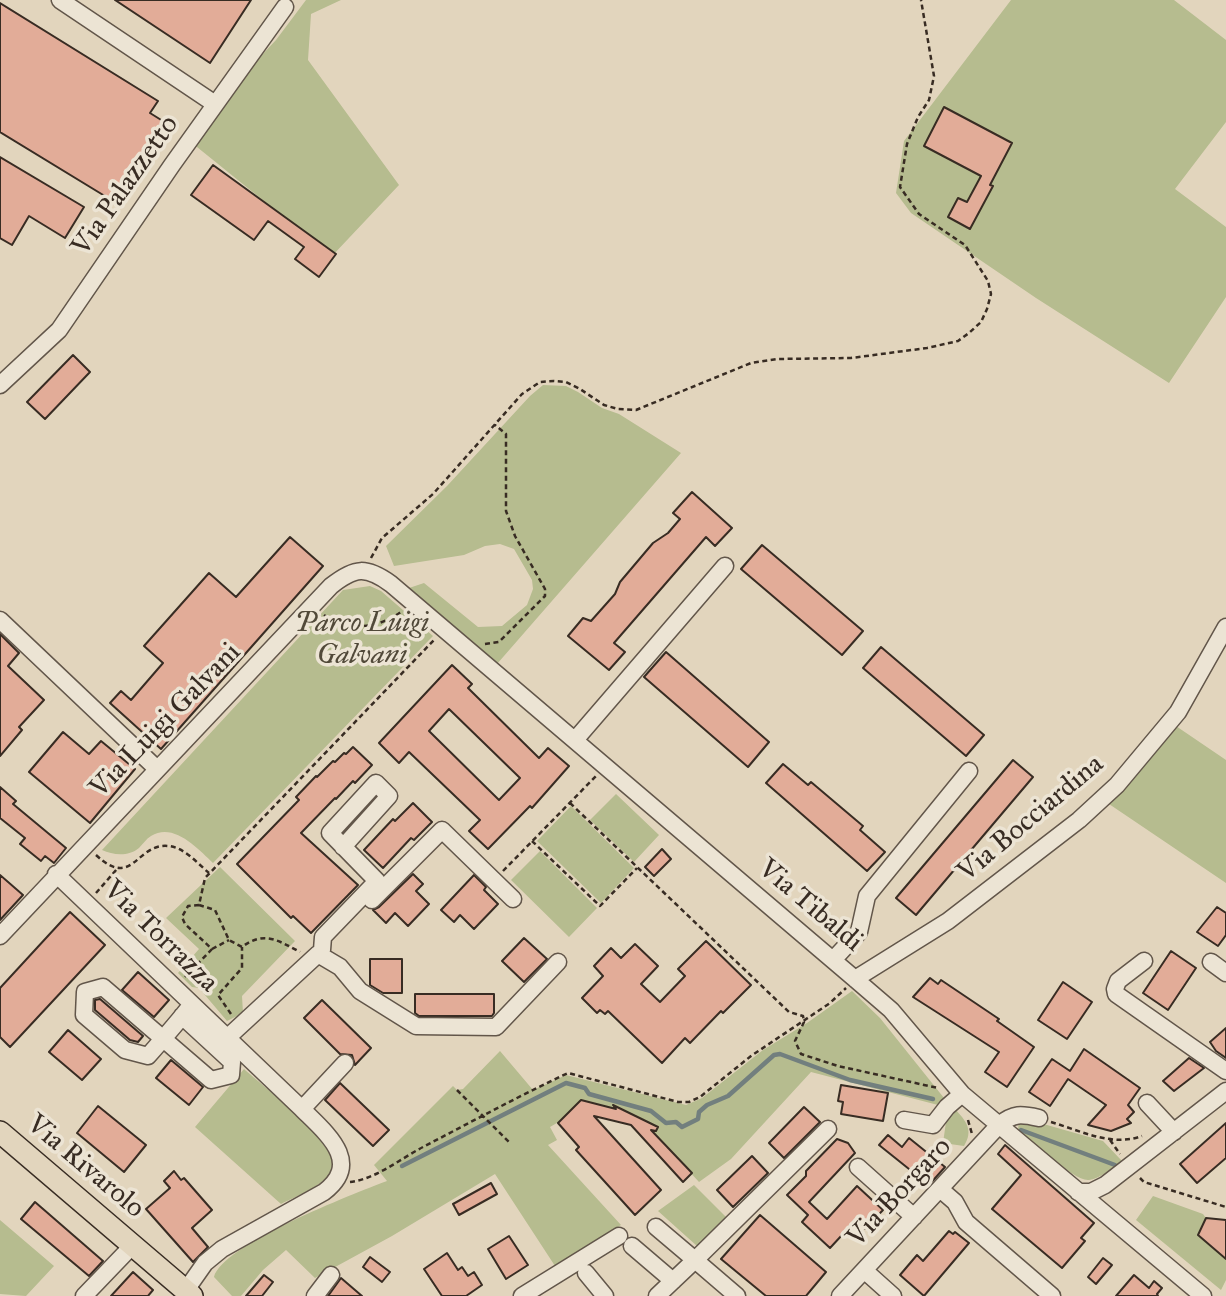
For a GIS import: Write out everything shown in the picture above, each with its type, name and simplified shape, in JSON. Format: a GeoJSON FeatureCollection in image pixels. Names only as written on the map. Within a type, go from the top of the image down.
{"type":"FeatureCollection","features":[{"type":"Feature","properties":{"kind":"main road","name":"Via Rivarolo"},"geometry":{"type":"LineString","coordinates":[[0,1132],[189,1293]]}},
{"type":"Feature","properties":{"kind":"street"},"geometry":{"type":"LineString","coordinates":[[60,0],[215,104]]}},
{"type":"Feature","properties":{"kind":"street","name":"Via Palazzetto"},"geometry":{"type":"LineString","coordinates":[[0,385],[59,330],[285,7]]}},
{"type":"Feature","properties":{"kind":"street"},"geometry":{"type":"LineString","coordinates":[[575,740],[725,566]]}},
{"type":"Feature","properties":{"kind":"street","name":"Via Tibaldi"},"geometry":{"type":"LineString","coordinates":[[365,571],[383,578],[412,601],[891,1010],[962,1094],[999,1125]]}},
{"type":"Feature","properties":{"kind":"street","name":"Via Luigi Galvani"},"geometry":{"type":"LineString","coordinates":[[0,936],[331,586],[348,572],[365,571]]}},
{"type":"Feature","properties":{"kind":"street"},"geometry":{"type":"LineString","coordinates":[[0,620],[156,768]]}},
{"type":"Feature","properties":{"kind":"street","name":"Via Bocciardina"},"geometry":{"type":"LineString","coordinates":[[855,979],[948,921],[1079,820],[1117,785],[1178,712],[1226,627]]}},
{"type":"Feature","properties":{"kind":"street"},"geometry":{"type":"LineString","coordinates":[[833,960],[859,932],[867,897],[970,771]]}},
{"type":"Feature","properties":{"kind":"street"},"geometry":{"type":"LineString","coordinates":[[234,1032],[318,954],[442,830],[513,899]]}},
{"type":"Feature","properties":{"kind":"street"},"geometry":{"type":"LineString","coordinates":[[318,954],[323,937],[377,881],[343,847]]}},
{"type":"Feature","properties":{"kind":"street","name":"Via Torrazza"},"geometry":{"type":"LineString","coordinates":[[56,874],[175,987],[187,1010],[234,1032],[333,1140],[340,1153],[341,1165],[336,1183]]}},
{"type":"Feature","properties":{"kind":"street"},"geometry":{"type":"LineString","coordinates":[[318,954],[340,967],[360,991],[416,1026],[496,1027],[558,962]]}},
{"type":"Feature","properties":{"kind":"street"},"geometry":{"type":"LineString","coordinates":[[1143,961],[1118,981],[1115,989],[1119,997],[1165,1019],[1226,1071]]}},
{"type":"Feature","properties":{"kind":"street"},"geometry":{"type":"LineString","coordinates":[[1211,962],[1226,973]]}},
{"type":"Feature","properties":{"kind":"street"},"geometry":{"type":"LineString","coordinates":[[187,1010],[163,1039],[148,1056],[125,1050],[84,1015],[85,992],[103,987],[163,1039],[211,1080],[231,1075],[232,1062],[187,1010]]}},
{"type":"Feature","properties":{"kind":"street"},"geometry":{"type":"LineString","coordinates":[[302,1109],[345,1063]]}},
{"type":"Feature","properties":{"kind":"street"},"geometry":{"type":"LineString","coordinates":[[1078,1192],[1091,1192],[1105,1185],[1226,1091]]}},
{"type":"Feature","properties":{"kind":"street","name":"Via Borgaro"},"geometry":{"type":"LineString","coordinates":[[904,1121],[933,1125],[962,1094]]}},
{"type":"Feature","properties":{"kind":"street"},"geometry":{"type":"LineString","coordinates":[[1147,1103],[1174,1132]]}},
{"type":"Feature","properties":{"kind":"street"},"geometry":{"type":"LineString","coordinates":[[1039,1118],[1019,1114],[1010,1116],[999,1125],[1203,1296]]}},
{"type":"Feature","properties":{"kind":"street","name":"Via Borgaro"},"geometry":{"type":"LineString","coordinates":[[840,1296],[999,1125]]}},
{"type":"Feature","properties":{"kind":"street"},"geometry":{"type":"LineString","coordinates":[[657,1296],[828,1129]]}},
{"type":"Feature","properties":{"kind":"street"},"geometry":{"type":"LineString","coordinates":[[858,1167],[914,1217]]}},
{"type":"Feature","properties":{"kind":"street"},"geometry":{"type":"LineString","coordinates":[[189,1293],[205,1263],[222,1249],[336,1183]]}},
{"type":"Feature","properties":{"kind":"street"},"geometry":{"type":"LineString","coordinates":[[940,1189],[954,1202],[966,1222],[1052,1296]]}},
{"type":"Feature","properties":{"kind":"street"},"geometry":{"type":"LineString","coordinates":[[656,1227],[737,1296]]}},
{"type":"Feature","properties":{"kind":"street"},"geometry":{"type":"LineString","coordinates":[[522,1296],[626,1241],[673,1280]]}},
{"type":"Feature","properties":{"kind":"street","name":"Via Rivarolo"},"geometry":{"type":"LineString","coordinates":[[84,1296],[133,1245]]}},
{"type":"Feature","properties":{"kind":"street"},"geometry":{"type":"LineString","coordinates":[[864,1270],[893,1296]]}},
{"type":"Feature","properties":{"kind":"street"},"geometry":{"type":"LineString","coordinates":[[586,1273],[605,1296]]}},
{"type":"Feature","properties":{"kind":"street"},"geometry":{"type":"LineString","coordinates":[[315,1296],[331,1275]]}},
{"type":"Feature","properties":{"kind":"path"},"geometry":{"type":"LineString","coordinates":[[365,571],[382,538],[433,494],[522,394],[540,382],[566,382],[604,405],[618,410],[636,410],[751,363],[777,359],[850,358],[928,348],[958,341],[981,322],[991,294],[982,268],[965,245],[919,214],[900,187],[908,144],[918,117],[929,100],[934,76],[921,0]]}},
{"type":"Feature","properties":{"kind":"path"},"geometry":{"type":"LineString","coordinates":[[467,647],[471,643],[499,642],[545,596],[545,589],[515,536],[506,511],[506,433],[495,425]]}},
{"type":"Feature","properties":{"kind":"path"},"geometry":{"type":"LineString","coordinates":[[312,605],[331,621],[359,627],[390,619],[412,601]]}},
{"type":"Feature","properties":{"kind":"path"},"geometry":{"type":"LineString","coordinates":[[199,905],[205,878],[209,873],[444,629]]}},
{"type":"Feature","properties":{"kind":"path"},"geometry":{"type":"LineString","coordinates":[[494,881],[605,765]]}},
{"type":"Feature","properties":{"kind":"path"},"geometry":{"type":"LineString","coordinates":[[570,803],[789,1012],[803,1016],[804,1022],[795,1041],[800,1054],[838,1066],[939,1088]]}},
{"type":"Feature","properties":{"kind":"path"},"geometry":{"type":"LineString","coordinates":[[532,841],[600,906],[638,867]]}},
{"type":"Feature","properties":{"kind":"path"},"geometry":{"type":"LineString","coordinates":[[84,845],[108,866],[117,869]]}},
{"type":"Feature","properties":{"kind":"path"},"geometry":{"type":"LineString","coordinates":[[86,903],[117,869],[136,863],[148,851],[167,846],[187,853],[209,873]]}},
{"type":"Feature","properties":{"kind":"path"},"geometry":{"type":"LineString","coordinates":[[212,949],[185,924],[182,917],[188,906],[199,905],[215,910],[229,940],[242,947]]}},
{"type":"Feature","properties":{"kind":"path"},"geometry":{"type":"LineString","coordinates":[[242,947],[253,938],[266,937],[318,954]]}},
{"type":"Feature","properties":{"kind":"path"},"geometry":{"type":"LineString","coordinates":[[175,987],[212,949],[229,940]]}},
{"type":"Feature","properties":{"kind":"path"},"geometry":{"type":"LineString","coordinates":[[234,1032],[218,995],[242,968],[242,947]]}},
{"type":"Feature","properties":{"kind":"path"},"geometry":{"type":"LineString","coordinates":[[336,1183],[358,1181],[380,1171],[568,1073],[678,1102],[689,1102],[707,1092],[751,1056],[830,1003],[855,979]]}},
{"type":"Feature","properties":{"kind":"path"},"geometry":{"type":"LineString","coordinates":[[457,1090],[510,1143]]}},
{"type":"Feature","properties":{"kind":"path"},"geometry":{"type":"LineString","coordinates":[[1039,1118],[1110,1140],[1121,1141],[1147,1134]]}},
{"type":"Feature","properties":{"kind":"path"},"geometry":{"type":"LineString","coordinates":[[1144,1182],[1226,1208]]}},
{"type":"Feature","properties":{"kind":"green space"},"geometry":{"type":"Polygon","coordinates":[[[306,0],[341,0],[311,14],[308,60],[399,185],[332,256],[192,143],[230,89],[276,40],[306,0]]]}},
{"type":"Feature","properties":{"kind":"green space"},"geometry":{"type":"Polygon","coordinates":[[[1011,0],[1174,0],[1226,40],[1226,122],[1175,189],[1226,227],[1226,297],[1169,383],[1036,298],[911,213],[896,193],[904,141],[1011,0]]]}},
{"type":"Feature","properties":{"kind":"green space"},"geometry":{"type":"Polygon","coordinates":[[[543,385],[566,386],[602,408],[619,414],[681,453],[497,664],[409,588],[424,583],[478,627],[502,626],[527,605],[533,589],[532,580],[514,549],[500,544],[485,546],[464,555],[394,566],[386,546],[543,385]]]}},
{"type":"Feature","properties":{"kind":"green space","name":"Parco Luigi Galvani"},"geometry":{"type":"Polygon","coordinates":[[[370,586],[381,591],[433,636],[213,863],[185,839],[168,832],[151,836],[130,853],[116,854],[102,850],[343,590],[370,586]]]}},
{"type":"Feature","properties":{"kind":"green space"},"geometry":{"type":"Polygon","coordinates":[[[1173,724],[1226,760],[1226,883],[1109,804],[1173,724]]]}},
{"type":"Feature","properties":{"kind":"green space"},"geometry":{"type":"Polygon","coordinates":[[[616,794],[659,835],[634,862],[590,820],[616,794]]]}},
{"type":"Feature","properties":{"kind":"green space"},"geometry":{"type":"Polygon","coordinates":[[[571,806],[634,868],[601,903],[537,841],[571,806]]]}},
{"type":"Feature","properties":{"kind":"green space"},"geometry":{"type":"Polygon","coordinates":[[[540,851],[597,908],[569,937],[511,880],[540,851]]]}},
{"type":"Feature","properties":{"kind":"green space"},"geometry":{"type":"Polygon","coordinates":[[[220,867],[295,941],[242,996],[243,1013],[227,1021],[199,988],[192,987],[178,973],[199,949],[166,918],[220,867]]]}},
{"type":"Feature","properties":{"kind":"green space"},"geometry":{"type":"Polygon","coordinates":[[[852,991],[880,1018],[944,1098],[938,1105],[811,1072],[731,1159],[699,1182],[640,1118],[628,1112],[581,1100],[562,1120],[550,1127],[557,1140],[548,1145],[621,1225],[555,1266],[495,1174],[392,1236],[315,1278],[286,1250],[263,1270],[241,1296],[232,1296],[214,1277],[223,1264],[240,1250],[264,1236],[320,1208],[387,1181],[374,1165],[453,1086],[457,1090],[463,1089],[500,1051],[533,1090],[566,1075],[686,1105],[702,1098],[763,1050],[852,991]]]}},
{"type":"Feature","properties":{"kind":"green space"},"geometry":{"type":"Polygon","coordinates":[[[244,1069],[312,1131],[331,1157],[333,1167],[326,1179],[281,1204],[195,1127],[244,1069]]]}},
{"type":"Feature","properties":{"kind":"green space"},"geometry":{"type":"Polygon","coordinates":[[[955,1109],[968,1130],[964,1146],[943,1143],[946,1122],[955,1109]]]}},
{"type":"Feature","properties":{"kind":"green space"},"geometry":{"type":"Polygon","coordinates":[[[1026,1119],[1103,1141],[1122,1161],[1098,1177],[1082,1179],[1064,1168],[1018,1129],[1019,1122],[1026,1119]]]}},
{"type":"Feature","properties":{"kind":"green space"},"geometry":{"type":"Polygon","coordinates":[[[694,1185],[727,1218],[697,1246],[658,1211],[694,1185]]]}},
{"type":"Feature","properties":{"kind":"green space"},"geometry":{"type":"Polygon","coordinates":[[[1153,1196],[1203,1214],[1206,1218],[1198,1235],[1226,1259],[1226,1280],[1221,1290],[1136,1220],[1153,1196]]]}},
{"type":"Feature","properties":{"kind":"green space"},"geometry":{"type":"Polygon","coordinates":[[[0,1220],[54,1266],[26,1296],[0,1294],[0,1220]]]}},
{"type":"Feature","properties":{"kind":"building"},"geometry":{"type":"Polygon","coordinates":[[[115,0],[251,0],[210,63],[115,0]]]}},
{"type":"Feature","properties":{"kind":"building"},"geometry":{"type":"Polygon","coordinates":[[[0,3],[158,101],[150,113],[166,123],[155,141],[151,139],[113,201],[0,132],[0,3]]]}},
{"type":"Feature","properties":{"kind":"building"},"geometry":{"type":"Polygon","coordinates":[[[944,107],[1012,143],[970,229],[948,217],[958,198],[967,202],[981,176],[924,146],[944,107]]]}},
{"type":"Feature","properties":{"kind":"building"},"geometry":{"type":"Polygon","coordinates":[[[0,157],[84,207],[65,238],[29,216],[12,245],[0,238],[0,157]]]}},
{"type":"Feature","properties":{"kind":"building"},"geometry":{"type":"Polygon","coordinates":[[[213,165],[336,254],[319,277],[295,259],[304,247],[268,221],[254,240],[191,195],[213,165]]]}},
{"type":"Feature","properties":{"kind":"building"},"geometry":{"type":"Polygon","coordinates":[[[73,355],[90,372],[45,419],[27,402],[73,355]]]}},
{"type":"Feature","properties":{"kind":"building"},"geometry":{"type":"Polygon","coordinates":[[[692,492],[732,528],[715,546],[706,537],[614,643],[625,652],[609,670],[568,636],[583,618],[591,621],[653,543],[668,533],[680,519],[673,513],[692,492]]]}},
{"type":"Feature","properties":{"kind":"building"},"geometry":{"type":"Polygon","coordinates":[[[290,537],[323,566],[161,749],[110,703],[121,691],[131,700],[163,663],[144,646],[209,573],[236,597],[290,537]]]}},
{"type":"Feature","properties":{"kind":"building"},"geometry":{"type":"Polygon","coordinates":[[[762,545],[863,631],[842,655],[741,569],[762,545]]]}},
{"type":"Feature","properties":{"kind":"building"},"geometry":{"type":"Polygon","coordinates":[[[0,634],[19,653],[8,666],[44,700],[19,727],[22,730],[0,756],[0,634]]]}},
{"type":"Feature","properties":{"kind":"building"},"geometry":{"type":"Polygon","coordinates":[[[881,647],[984,735],[966,756],[863,668],[881,647]]]}},
{"type":"Feature","properties":{"kind":"building"},"geometry":{"type":"Polygon","coordinates":[[[666,652],[769,742],[748,767],[644,677],[666,652]]]}},
{"type":"Feature","properties":{"kind":"building"},"geometry":{"type":"Polygon","coordinates":[[[452,665],[472,684],[468,688],[539,758],[548,748],[569,766],[532,808],[530,806],[488,849],[469,831],[480,820],[409,752],[399,763],[379,743],[452,665]],[[449,709],[429,731],[499,800],[520,778],[449,709]]]}},
{"type":"Feature","properties":{"kind":"building"},"geometry":{"type":"Polygon","coordinates":[[[63,732],[89,754],[101,741],[135,769],[90,823],[29,772],[63,732]]]}},
{"type":"Feature","properties":{"kind":"building"},"geometry":{"type":"Polygon","coordinates":[[[353,747],[372,765],[301,833],[358,885],[311,933],[293,916],[291,918],[237,864],[299,800],[296,797],[316,776],[353,747]]]}},
{"type":"Feature","properties":{"kind":"building"},"geometry":{"type":"Polygon","coordinates":[[[1013,760],[1033,777],[916,915],[896,898],[1013,760]]]}},
{"type":"Feature","properties":{"kind":"building"},"geometry":{"type":"Polygon","coordinates":[[[783,764],[808,785],[811,782],[863,826],[860,830],[885,852],[867,871],[766,783],[783,764]]]}},
{"type":"Feature","properties":{"kind":"building"},"geometry":{"type":"Polygon","coordinates":[[[0,787],[16,801],[13,804],[66,848],[54,863],[45,856],[41,861],[20,844],[25,838],[0,818],[0,787]]]}},
{"type":"Feature","properties":{"kind":"building"},"geometry":{"type":"Polygon","coordinates":[[[413,803],[432,822],[414,840],[411,838],[383,868],[364,850],[393,819],[395,821],[413,803]]]}},
{"type":"Feature","properties":{"kind":"building"},"geometry":{"type":"Polygon","coordinates":[[[662,849],[671,859],[654,876],[645,867],[662,849]]]}},
{"type":"Feature","properties":{"kind":"building"},"geometry":{"type":"Polygon","coordinates":[[[413,874],[423,884],[416,891],[429,904],[408,926],[395,913],[386,923],[373,910],[413,874]]]}},
{"type":"Feature","properties":{"kind":"building"},"geometry":{"type":"Polygon","coordinates":[[[0,875],[23,895],[0,920],[0,875]]]}},
{"type":"Feature","properties":{"kind":"building"},"geometry":{"type":"Polygon","coordinates":[[[474,875],[498,904],[474,929],[460,915],[454,922],[441,910],[474,875]]]}},
{"type":"Feature","properties":{"kind":"building"},"geometry":{"type":"Polygon","coordinates":[[[1217,907],[1226,913],[1226,935],[1218,946],[1197,932],[1217,907]]]}},
{"type":"Feature","properties":{"kind":"building"},"geometry":{"type":"Polygon","coordinates":[[[70,912],[105,945],[10,1047],[0,1037],[0,988],[70,912]]]}},
{"type":"Feature","properties":{"kind":"building"},"geometry":{"type":"Polygon","coordinates":[[[524,938],[547,959],[524,982],[502,961],[524,938]]]}},
{"type":"Feature","properties":{"kind":"building"},"geometry":{"type":"Polygon","coordinates":[[[706,941],[751,985],[690,1043],[685,1038],[662,1063],[608,1011],[605,1014],[600,1010],[597,1013],[582,998],[603,976],[594,966],[611,948],[621,958],[635,944],[658,966],[641,984],[660,1002],[685,976],[678,969],[706,941]]]}},
{"type":"Feature","properties":{"kind":"building"},"geometry":{"type":"Polygon","coordinates":[[[1171,951],[1196,968],[1168,1010],[1143,993],[1171,951]]]}},
{"type":"Feature","properties":{"kind":"building"},"geometry":{"type":"Polygon","coordinates":[[[370,959],[402,959],[402,993],[383,993],[370,985],[370,959]]]}},
{"type":"Feature","properties":{"kind":"building"},"geometry":{"type":"Polygon","coordinates":[[[138,972],[169,1000],[154,1017],[122,990],[138,972]]]}},
{"type":"Feature","properties":{"kind":"building"},"geometry":{"type":"Polygon","coordinates":[[[930,978],[938,984],[941,980],[999,1019],[997,1021],[1034,1047],[1007,1087],[985,1072],[999,1052],[913,997],[930,978]]]}},
{"type":"Feature","properties":{"kind":"building"},"geometry":{"type":"Polygon","coordinates":[[[1063,982],[1092,1002],[1067,1039],[1038,1020],[1063,982]]]}},
{"type":"Feature","properties":{"kind":"building"},"geometry":{"type":"Polygon","coordinates":[[[415,994],[494,994],[494,1013],[492,1016],[419,1016],[415,1013],[415,994]]]}},
{"type":"Feature","properties":{"kind":"building"},"geometry":{"type":"Polygon","coordinates":[[[100,999],[143,1036],[138,1042],[130,1040],[95,1010],[95,1000],[100,999]]]}},
{"type":"Feature","properties":{"kind":"building"},"geometry":{"type":"Polygon","coordinates":[[[322,1000],[371,1048],[355,1065],[352,1055],[340,1054],[304,1018],[322,1000]]]}},
{"type":"Feature","properties":{"kind":"building"},"geometry":{"type":"Polygon","coordinates":[[[1226,1028],[1226,1058],[1216,1051],[1210,1042],[1226,1028]]]}},
{"type":"Feature","properties":{"kind":"building"},"geometry":{"type":"Polygon","coordinates":[[[68,1030],[101,1059],[82,1080],[49,1052],[68,1030]]]}},
{"type":"Feature","properties":{"kind":"building"},"geometry":{"type":"Polygon","coordinates":[[[1084,1049],[1140,1088],[1128,1105],[1134,1112],[1127,1119],[1131,1123],[1111,1131],[1088,1125],[1106,1105],[1068,1079],[1050,1106],[1029,1092],[1052,1059],[1070,1071],[1084,1049]]]}},
{"type":"Feature","properties":{"kind":"building"},"geometry":{"type":"Polygon","coordinates":[[[1189,1058],[1204,1068],[1174,1091],[1163,1081],[1189,1058]]]}},
{"type":"Feature","properties":{"kind":"building"},"geometry":{"type":"Polygon","coordinates":[[[171,1060],[203,1087],[189,1105],[156,1078],[171,1060]]]}},
{"type":"Feature","properties":{"kind":"building"},"geometry":{"type":"Polygon","coordinates":[[[340,1083],[389,1130],[373,1146],[325,1100],[340,1083]]]}},
{"type":"Feature","properties":{"kind":"building"},"geometry":{"type":"Polygon","coordinates":[[[841,1085],[888,1093],[883,1121],[841,1114],[843,1102],[838,1101],[841,1085]]]}},
{"type":"Feature","properties":{"kind":"building"},"geometry":{"type":"Polygon","coordinates":[[[581,1100],[616,1109],[613,1105],[658,1127],[656,1131],[651,1130],[692,1173],[683,1182],[631,1125],[594,1116],[661,1190],[635,1215],[576,1150],[579,1147],[558,1123],[581,1100]]]}},
{"type":"Feature","properties":{"kind":"building"},"geometry":{"type":"Polygon","coordinates":[[[98,1106],[146,1145],[124,1172],[77,1133],[98,1106]]]}},
{"type":"Feature","properties":{"kind":"building"},"geometry":{"type":"Polygon","coordinates":[[[804,1107],[820,1122],[784,1158],[769,1143],[804,1107]]]}},
{"type":"Feature","properties":{"kind":"building"},"geometry":{"type":"Polygon","coordinates":[[[1226,1123],[1226,1158],[1197,1183],[1180,1164],[1226,1123]]]}},
{"type":"Feature","properties":{"kind":"building"},"geometry":{"type":"Polygon","coordinates":[[[888,1135],[902,1147],[909,1138],[945,1167],[929,1185],[879,1145],[888,1135]]]}},
{"type":"Feature","properties":{"kind":"building"},"geometry":{"type":"Polygon","coordinates":[[[837,1139],[848,1143],[855,1153],[809,1202],[827,1219],[857,1186],[883,1210],[865,1229],[855,1221],[830,1248],[802,1222],[808,1215],[787,1195],[837,1139]]]}},
{"type":"Feature","properties":{"kind":"building"},"geometry":{"type":"Polygon","coordinates":[[[1005,1145],[1094,1223],[1081,1238],[1085,1241],[1062,1268],[992,1209],[1021,1175],[998,1154],[1005,1145]]]}},
{"type":"Feature","properties":{"kind":"building"},"geometry":{"type":"Polygon","coordinates":[[[752,1156],[768,1173],[733,1207],[717,1190],[752,1156]]]}},
{"type":"Feature","properties":{"kind":"building"},"geometry":{"type":"Polygon","coordinates":[[[174,1171],[181,1180],[184,1178],[212,1210],[192,1228],[208,1247],[193,1262],[146,1209],[170,1188],[164,1181],[174,1171]]]}},
{"type":"Feature","properties":{"kind":"building"},"geometry":{"type":"Polygon","coordinates":[[[491,1183],[497,1194],[459,1215],[453,1204],[491,1183]]]}},
{"type":"Feature","properties":{"kind":"building"},"geometry":{"type":"Polygon","coordinates":[[[35,1202],[103,1261],[89,1276],[21,1219],[35,1202]]]}},
{"type":"Feature","properties":{"kind":"building"},"geometry":{"type":"Polygon","coordinates":[[[760,1215],[826,1272],[806,1296],[766,1296],[721,1259],[760,1215]]]}},
{"type":"Feature","properties":{"kind":"building"},"geometry":{"type":"Polygon","coordinates":[[[1206,1218],[1226,1220],[1226,1259],[1198,1235],[1206,1218]]]}},
{"type":"Feature","properties":{"kind":"building"},"geometry":{"type":"Polygon","coordinates":[[[949,1231],[953,1234],[955,1232],[969,1243],[924,1296],[900,1275],[917,1255],[923,1261],[949,1231]]]}},
{"type":"Feature","properties":{"kind":"building"},"geometry":{"type":"Polygon","coordinates":[[[509,1236],[528,1265],[506,1279],[488,1249],[509,1236]]]}},
{"type":"Feature","properties":{"kind":"building"},"geometry":{"type":"Polygon","coordinates":[[[447,1253],[458,1270],[462,1267],[468,1276],[474,1272],[482,1285],[466,1296],[442,1296],[424,1269],[447,1253]]]}},
{"type":"Feature","properties":{"kind":"building"},"geometry":{"type":"Polygon","coordinates":[[[370,1257],[390,1272],[382,1282],[363,1267],[370,1257]]]}},
{"type":"Feature","properties":{"kind":"building"},"geometry":{"type":"Polygon","coordinates":[[[1103,1258],[1112,1265],[1096,1284],[1088,1277],[1103,1258]]]}},
{"type":"Feature","properties":{"kind":"building"},"geometry":{"type":"Polygon","coordinates":[[[133,1272],[153,1290],[148,1296],[111,1296],[133,1272]]]}},
{"type":"Feature","properties":{"kind":"building"},"geometry":{"type":"Polygon","coordinates":[[[264,1275],[273,1282],[262,1296],[246,1296],[264,1275]]]}},
{"type":"Feature","properties":{"kind":"building"},"geometry":{"type":"Polygon","coordinates":[[[1134,1275],[1149,1288],[1154,1281],[1162,1288],[1158,1296],[1116,1296],[1134,1275]]]}},
{"type":"Feature","properties":{"kind":"building"},"geometry":{"type":"Polygon","coordinates":[[[341,1278],[362,1296],[328,1296],[341,1278]]]}},
{"type":"Feature","properties":{"kind":"waterway"},"geometry":{"type":"LineString","coordinates":[[402,1166],[566,1083],[585,1088],[589,1094],[651,1111],[666,1123],[676,1122],[682,1127],[698,1119],[699,1112],[707,1105],[728,1096],[774,1055],[780,1054],[850,1080],[933,1099]]}},
{"type":"Feature","properties":{"kind":"waterway"},"geometry":{"type":"LineString","coordinates":[[1021,1130],[1115,1165]]}}]}
